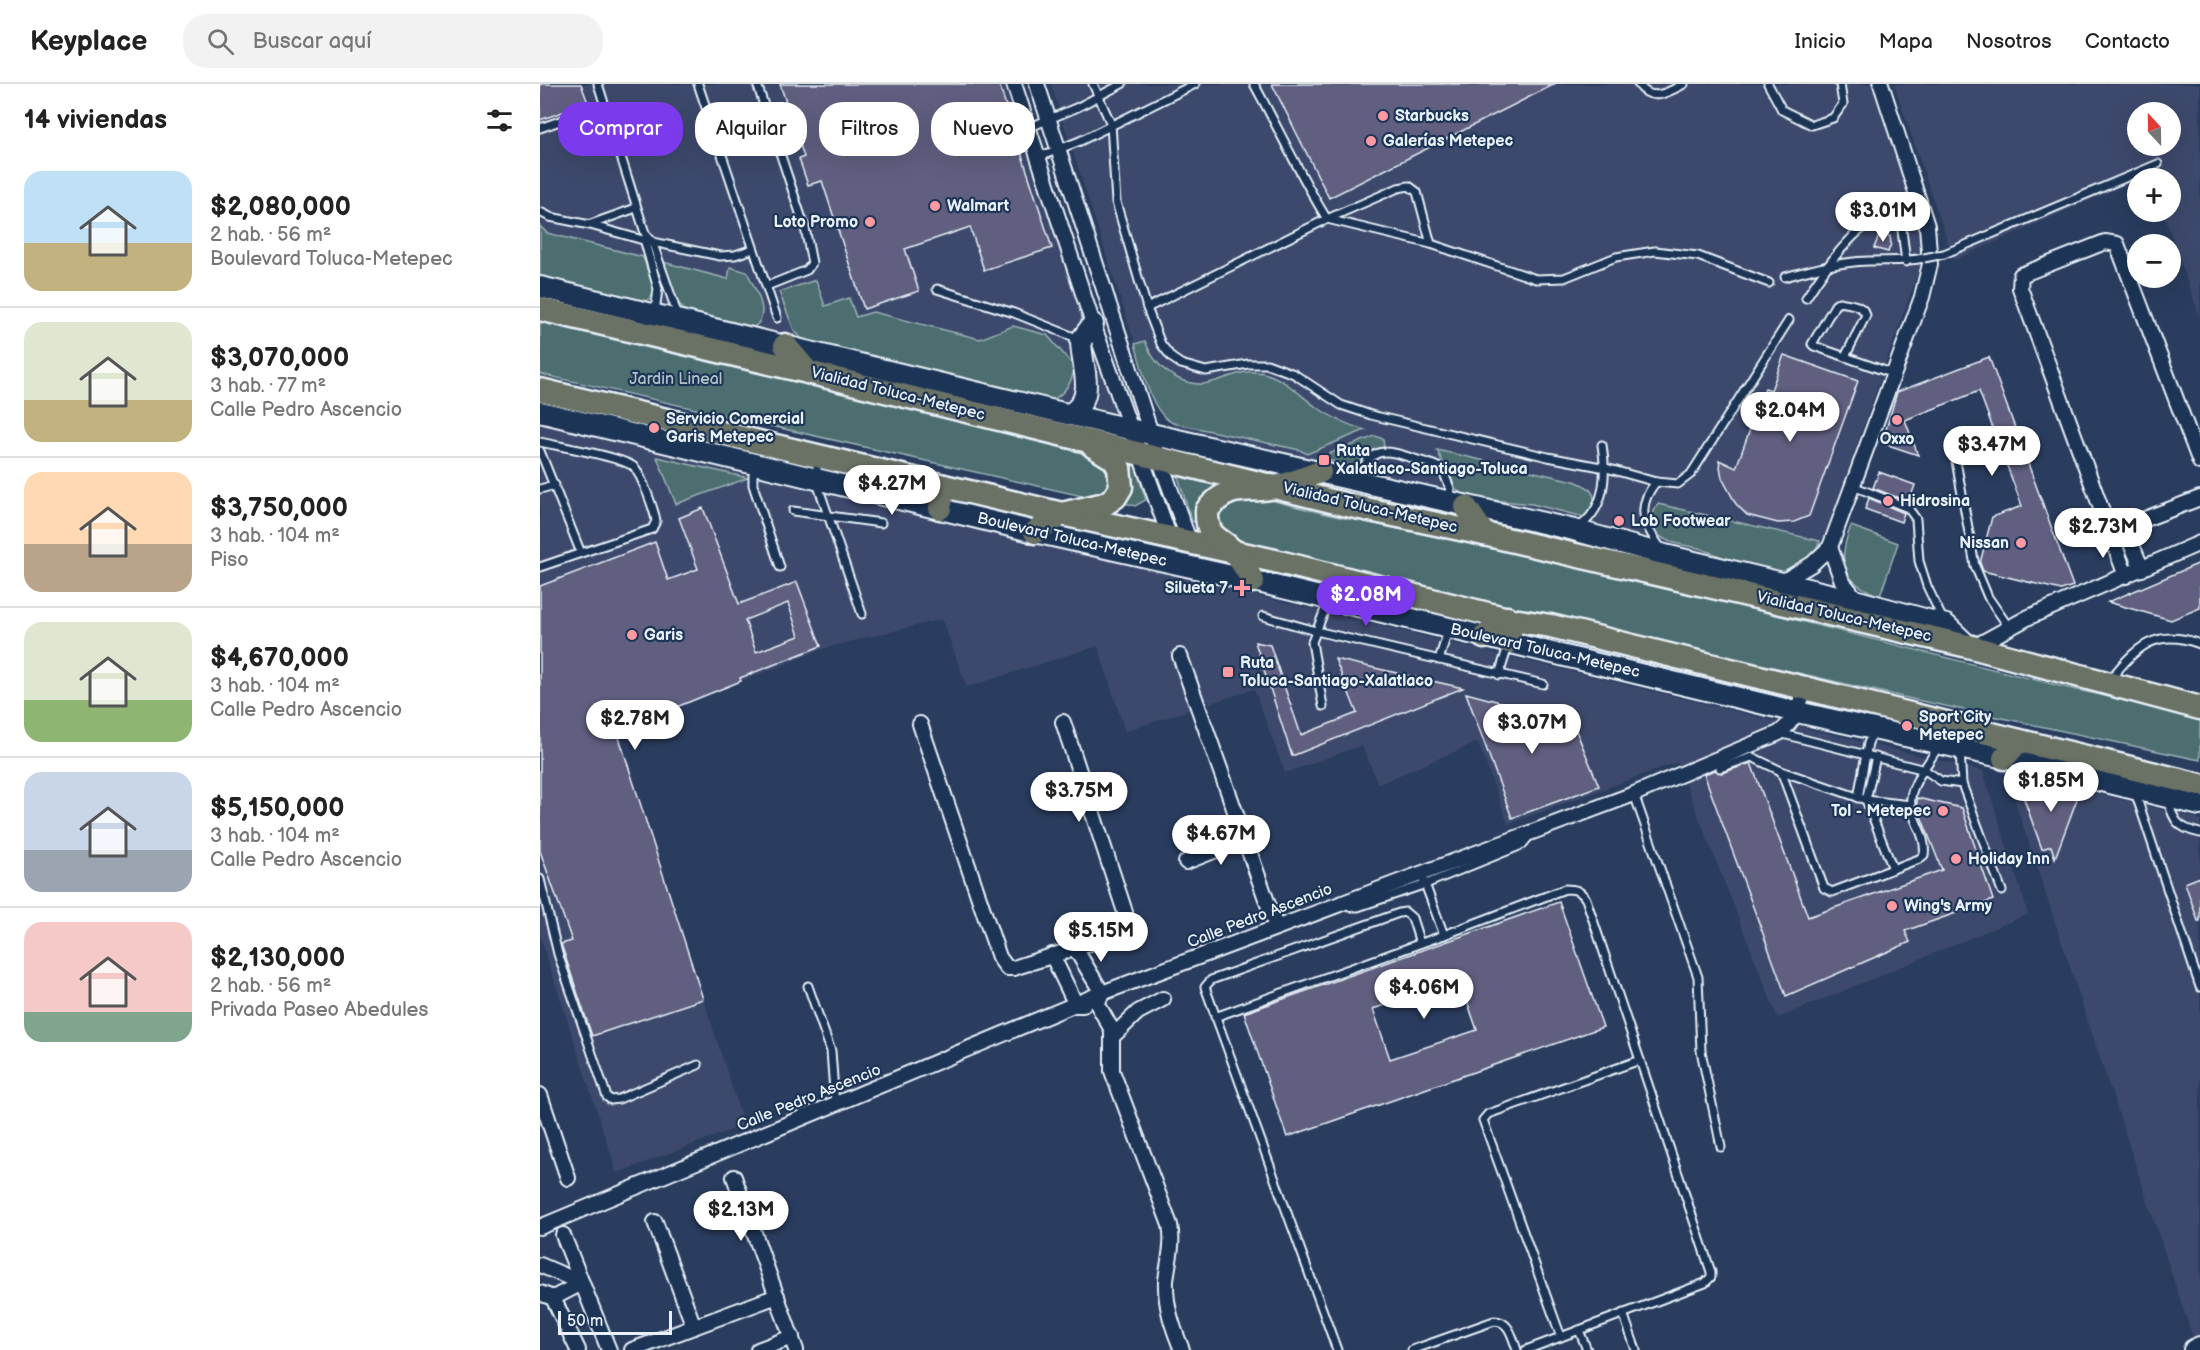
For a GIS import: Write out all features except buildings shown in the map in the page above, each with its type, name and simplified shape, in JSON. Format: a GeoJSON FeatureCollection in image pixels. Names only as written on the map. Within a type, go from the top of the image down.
{"type":"FeatureCollection","features":[{"type":"Feature","properties":{"kind":"highway","name":"Vialidad Toluca-Metepec"},"geometry":{"type":"LineString","coordinates":[[540,309],[808,372],[1356,507],[1484,534],[1971,646],[2200,708]]}},
{"type":"Feature","properties":{"kind":"highway"},"geometry":{"type":"LineString","coordinates":[[785,345],[808,372]]}},
{"type":"Feature","properties":{"kind":"highway"},"geometry":{"type":"LineString","coordinates":[[540,390],[818,467],[944,486],[1275,561],[2200,785]]}},
{"type":"Feature","properties":{"kind":"highway"},"geometry":{"type":"LineString","coordinates":[[1028,506],[1033,532],[1062,514],[1105,504],[1116,497],[1121,487],[1119,468],[1114,459],[1087,441]]}},
{"type":"Feature","properties":{"kind":"highway"},"geometry":{"type":"LineString","coordinates":[[1275,561],[1255,581],[1236,554],[1211,533],[1207,524],[1207,510],[1225,493],[1239,489],[1275,487],[1320,472]]}},
{"type":"Feature","properties":{"kind":"highway"},"geometry":{"type":"LineString","coordinates":[[940,508],[944,486]]}},
{"type":"Feature","properties":{"kind":"highway"},"geometry":{"type":"LineString","coordinates":[[1239,489],[1310,504],[1356,507]]}},
{"type":"Feature","properties":{"kind":"highway"},"geometry":{"type":"LineString","coordinates":[[1457,505],[1484,534]]}},
{"type":"Feature","properties":{"kind":"highway"},"geometry":{"type":"LineString","coordinates":[[1484,637],[1510,619]]}},
{"type":"Feature","properties":{"kind":"highway"},"geometry":{"type":"LineString","coordinates":[[1509,642],[1510,619]]}},
{"type":"Feature","properties":{"kind":"highway"},"geometry":{"type":"LineString","coordinates":[[2004,758],[2021,742]]}},
{"type":"Feature","properties":{"kind":"highway"},"geometry":{"type":"LineString","coordinates":[[2021,742],[2032,764]]}},
{"type":"Feature","properties":{"kind":"main road"},"geometry":{"type":"LineString","coordinates":[[540,286],[1129,429],[1574,530],[1665,555],[1858,601],[1946,624],[1971,646]]}},
{"type":"Feature","properties":{"kind":"main road"},"geometry":{"type":"LineString","coordinates":[[1070,414],[1078,409],[1086,395],[1087,332]]}},
{"type":"Feature","properties":{"kind":"main road","name":"Boulevard Toluca-Metepec"},"geometry":{"type":"LineString","coordinates":[[540,412],[759,464],[818,467],[940,508],[1033,532],[1255,581],[1797,712],[1960,750],[2032,764],[2200,805]]}},
{"type":"Feature","properties":{"kind":"main road"},"geometry":{"type":"LineString","coordinates":[[2194,1350],[2200,1347]]}},
{"type":"Feature","properties":{"kind":"street"},"geometry":{"type":"LineString","coordinates":[[1014,84],[1020,102]]}},
{"type":"Feature","properties":{"kind":"street"},"geometry":{"type":"LineString","coordinates":[[1037,84],[1159,458],[1180,541]]}},
{"type":"Feature","properties":{"kind":"street"},"geometry":{"type":"LineString","coordinates":[[1782,582],[1812,564],[1830,547],[1922,297],[1930,264],[1927,226],[1881,84]]}},
{"type":"Feature","properties":{"kind":"street"},"geometry":{"type":"LineString","coordinates":[[1035,154],[1087,332],[1137,453],[1180,541]]}},
{"type":"Feature","properties":{"kind":"street"},"geometry":{"type":"LineString","coordinates":[[2126,576],[2117,530],[2020,288],[2019,280],[2026,271],[2105,242],[2117,244],[2200,462]]}},
{"type":"Feature","properties":{"kind":"street"},"geometry":{"type":"LineString","coordinates":[[2117,530],[2200,498]]}},
{"type":"Feature","properties":{"kind":"street"},"geometry":{"type":"LineString","coordinates":[[2117,530],[2142,569]]}},
{"type":"Feature","properties":{"kind":"street"},"geometry":{"type":"LineString","coordinates":[[1971,646],[2008,626],[2200,543]]}},
{"type":"Feature","properties":{"kind":"street"},"geometry":{"type":"LineString","coordinates":[[1830,547],[1842,581],[1858,601]]}},
{"type":"Feature","properties":{"kind":"street"},"geometry":{"type":"LineString","coordinates":[[1180,656],[1276,927]]}},
{"type":"Feature","properties":{"kind":"street","name":"Calle Pedro Ascencio"},"geometry":{"type":"LineString","coordinates":[[540,1227],[1076,1005],[1100,999],[1276,927],[1347,901],[1424,878],[1525,834],[1634,794],[1779,733],[1791,724],[1804,688]]}},
{"type":"Feature","properties":{"kind":"street"},"geometry":{"type":"LineString","coordinates":[[920,724],[1003,964],[1007,968],[1014,968],[1075,948],[1120,928],[1125,921],[1125,912],[1063,722]]}},
{"type":"Feature","properties":{"kind":"street"},"geometry":{"type":"LineString","coordinates":[[1186,862],[1244,840]]}},
{"type":"Feature","properties":{"kind":"street"},"geometry":{"type":"LineString","coordinates":[[1075,948],[1109,1022],[1113,1036],[1112,1071],[1170,1225],[1173,1239],[1166,1280],[1167,1299],[1171,1322],[1182,1350]]}},
{"type":"Feature","properties":{"kind":"street"},"geometry":{"type":"LineString","coordinates":[[1052,956],[1076,1005]]}},
{"type":"Feature","properties":{"kind":"street"},"geometry":{"type":"LineString","coordinates":[[1113,1036],[1138,1012],[1163,999]]}},
{"type":"Feature","properties":{"kind":"street"},"geometry":{"type":"LineString","coordinates":[[540,1095],[568,1178]]}},
{"type":"Feature","properties":{"kind":"street"},"geometry":{"type":"LineString","coordinates":[[734,1177],[794,1344],[758,1350]]}},
{"type":"Feature","properties":{"kind":"street"},"geometry":{"type":"LineString","coordinates":[[656,1222],[694,1327]]}},
{"type":"Feature","properties":{"kind":"street"},"geometry":{"type":"LineString","coordinates":[[563,1235],[609,1350]]}},
{"type":"Feature","properties":{"kind":"street"},"geometry":{"type":"LineString","coordinates":[[540,1265],[582,1284]]}},
{"type":"Feature","properties":{"kind":"street"},"geometry":{"type":"LineString","coordinates":[[578,1350],[547,1295],[582,1284]]}},
{"type":"Feature","properties":{"kind":"street"},"geometry":{"type":"LineString","coordinates":[[633,1350],[777,1296]]}},
{"type":"Feature","properties":{"kind":"lane"},"geometry":{"type":"LineString","coordinates":[[598,84],[604,102]]}},
{"type":"Feature","properties":{"kind":"lane"},"geometry":{"type":"LineString","coordinates":[[698,84],[777,318]]}},
{"type":"Feature","properties":{"kind":"lane"},"geometry":{"type":"LineString","coordinates":[[758,84],[805,228],[812,263],[807,270],[767,286]]}},
{"type":"Feature","properties":{"kind":"lane"},"geometry":{"type":"LineString","coordinates":[[1093,84],[1111,124],[1116,202],[1147,308],[1161,344],[1172,358],[1193,369],[1206,371],[1248,364],[1267,364],[1294,374],[1341,405],[1371,416],[1606,468],[1656,482],[1678,484],[1691,474],[1789,320]]}},
{"type":"Feature","properties":{"kind":"lane"},"geometry":{"type":"LineString","coordinates":[[1035,125],[1122,84]]}},
{"type":"Feature","properties":{"kind":"lane"},"geometry":{"type":"LineString","coordinates":[[1036,158],[1059,150],[1195,84]]}},
{"type":"Feature","properties":{"kind":"lane"},"geometry":{"type":"LineString","coordinates":[[1254,84],[1309,190],[1327,219],[1431,244],[1536,279],[1564,278],[1616,257],[1655,251],[1698,256],[1769,283]]}},
{"type":"Feature","properties":{"kind":"lane"},"geometry":{"type":"LineString","coordinates":[[1638,84],[1649,95],[1661,96],[1684,84]]}},
{"type":"Feature","properties":{"kind":"lane"},"geometry":{"type":"LineString","coordinates":[[1768,84],[1782,110],[1812,125],[1833,118],[1844,104],[1840,84]]}},
{"type":"Feature","properties":{"kind":"lane"},"geometry":{"type":"LineString","coordinates":[[540,128],[558,122]]}},
{"type":"Feature","properties":{"kind":"lane"},"geometry":{"type":"LineString","coordinates":[[620,156],[636,208],[680,320]]}},
{"type":"Feature","properties":{"kind":"lane"},"geometry":{"type":"LineString","coordinates":[[1785,277],[1827,265],[1869,261],[1906,262],[1944,254],[2157,164]]}},
{"type":"Feature","properties":{"kind":"lane"},"geometry":{"type":"LineString","coordinates":[[1147,308],[1327,219],[1398,188],[1409,186],[1417,192],[1431,244]]}},
{"type":"Feature","properties":{"kind":"lane"},"geometry":{"type":"LineString","coordinates":[[590,225],[636,208]]}},
{"type":"Feature","properties":{"kind":"lane"},"geometry":{"type":"LineString","coordinates":[[1806,298],[1827,265],[1875,217],[1889,210],[1900,214],[1906,262]]}},
{"type":"Feature","properties":{"kind":"lane"},"geometry":{"type":"LineString","coordinates":[[540,212],[550,217],[727,256],[753,249]]}},
{"type":"Feature","properties":{"kind":"lane"},"geometry":{"type":"LineString","coordinates":[[647,238],[658,289],[658,305],[654,315]]}},
{"type":"Feature","properties":{"kind":"lane"},"geometry":{"type":"LineString","coordinates":[[937,289],[1014,313],[1087,332]]}},
{"type":"Feature","properties":{"kind":"lane"},"geometry":{"type":"LineString","coordinates":[[1845,357],[1866,315],[1859,306],[1839,302],[1812,344],[1845,357],[1894,374]]}},
{"type":"Feature","properties":{"kind":"lane"},"geometry":{"type":"LineString","coordinates":[[540,442],[631,465],[638,474],[656,521],[652,529],[540,567]]}},
{"type":"Feature","properties":{"kind":"lane"},"geometry":{"type":"LineString","coordinates":[[1574,530],[1596,511],[1606,468],[1602,445]]}},
{"type":"Feature","properties":{"kind":"lane"},"geometry":{"type":"LineString","coordinates":[[1357,480],[1374,456],[1388,450],[1442,469],[1457,505]]}},
{"type":"Feature","properties":{"kind":"lane"},"geometry":{"type":"LineString","coordinates":[[1954,450],[1975,566],[1988,597],[2008,626]]}},
{"type":"Feature","properties":{"kind":"lane"},"geometry":{"type":"LineString","coordinates":[[540,452],[581,553]]}},
{"type":"Feature","properties":{"kind":"lane"},"geometry":{"type":"LineString","coordinates":[[759,464],[753,475],[753,485],[780,567]]}},
{"type":"Feature","properties":{"kind":"lane"},"geometry":{"type":"LineString","coordinates":[[818,467],[828,515],[862,614]]}},
{"type":"Feature","properties":{"kind":"lane"},"geometry":{"type":"LineString","coordinates":[[1656,482],[1647,495],[1643,512],[1648,528],[1665,555]]}},
{"type":"Feature","properties":{"kind":"lane"},"geometry":{"type":"LineString","coordinates":[[540,489],[555,485]]}},
{"type":"Feature","properties":{"kind":"lane"},"geometry":{"type":"LineString","coordinates":[[1853,486],[1908,508],[1912,513],[1916,519],[1920,561],[1927,586],[1946,624]]}},
{"type":"Feature","properties":{"kind":"lane"},"geometry":{"type":"LineString","coordinates":[[793,511],[881,523]]}},
{"type":"Feature","properties":{"kind":"lane"},"geometry":{"type":"LineString","coordinates":[[1323,706],[1312,651],[1316,631],[1329,599]]}},
{"type":"Feature","properties":{"kind":"lane"},"geometry":{"type":"LineString","coordinates":[[1263,616],[1316,631],[1543,684]]}},
{"type":"Feature","properties":{"kind":"lane"},"geometry":{"type":"LineString","coordinates":[[1439,660],[1448,628]]}},
{"type":"Feature","properties":{"kind":"lane"},"geometry":{"type":"LineString","coordinates":[[2108,683],[2124,663],[2148,641],[2182,637],[2200,644]]}},
{"type":"Feature","properties":{"kind":"lane"},"geometry":{"type":"LineString","coordinates":[[1499,675],[1509,642]]}},
{"type":"Feature","properties":{"kind":"lane"},"geometry":{"type":"LineString","coordinates":[[1858,798],[1870,737],[1875,730]]}},
{"type":"Feature","properties":{"kind":"lane"},"geometry":{"type":"LineString","coordinates":[[1779,733],[1925,770],[1941,781],[1962,784]]}},
{"type":"Feature","properties":{"kind":"lane"},"geometry":{"type":"LineString","coordinates":[[1781,771],[1826,891],[1832,892],[1924,855],[1925,844],[1911,805],[1914,787],[1939,745]]}},
{"type":"Feature","properties":{"kind":"lane"},"geometry":{"type":"LineString","coordinates":[[1960,750],[1962,784],[2002,891]]}},
{"type":"Feature","properties":{"kind":"lane"},"geometry":{"type":"LineString","coordinates":[[1720,768],[1752,757],[1781,771],[1822,783],[1858,798],[1911,805]]}},
{"type":"Feature","properties":{"kind":"lane"},"geometry":{"type":"LineString","coordinates":[[1876,757],[1866,800],[1893,869]]}},
{"type":"Feature","properties":{"kind":"lane"},"geometry":{"type":"LineString","coordinates":[[2134,789],[2200,987]]}},
{"type":"Feature","properties":{"kind":"lane"},"geometry":{"type":"LineString","coordinates":[[1634,794],[1698,977],[1701,1052],[1721,1148]]}},
{"type":"Feature","properties":{"kind":"lane"},"geometry":{"type":"LineString","coordinates":[[2167,797],[2175,821],[2185,830],[2200,833]]}},
{"type":"Feature","properties":{"kind":"lane"},"geometry":{"type":"LineString","coordinates":[[1424,878],[1444,934]]}},
{"type":"Feature","properties":{"kind":"lane"},"geometry":{"type":"LineString","coordinates":[[540,879],[558,954],[607,1097],[611,1100],[619,1099],[698,1065]]}},
{"type":"Feature","properties":{"kind":"lane"},"geometry":{"type":"LineString","coordinates":[[1215,1017],[1565,889],[1581,892],[1586,899],[1711,1277],[1705,1283],[1526,1350]]}},
{"type":"Feature","properties":{"kind":"lane"},"geometry":{"type":"LineString","coordinates":[[1338,1350],[1205,992],[1208,983],[1212,980],[1399,913],[1405,912],[1412,918],[1420,943]]}},
{"type":"Feature","properties":{"kind":"lane"},"geometry":{"type":"LineString","coordinates":[[808,986],[831,1051],[835,1105]]}},
{"type":"Feature","properties":{"kind":"lane"},"geometry":{"type":"LineString","coordinates":[[1561,1337],[1483,1120],[1488,1114],[1519,1102],[1640,1060]]}},
{"type":"Feature","properties":{"kind":"lane"},"geometry":{"type":"LineString","coordinates":[[1623,1313],[1636,1350]]}},
{"type":"Feature","properties":{"kind":"lane"},"geometry":{"type":"LineString","coordinates":[[1412,1350],[1494,1321],[1500,1321],[1508,1326],[1517,1350]]}},
{"type":"Feature","properties":{"kind":"lane"},"geometry":{"type":"LineString","coordinates":[[1579,1330],[1587,1350]]}},
{"type":"Feature","properties":{"kind":"shaded area"},"geometry":{"type":"Polygon","coordinates":[[[540,84],[1013,84],[1019,102],[931,102],[931,156],[1035,156],[1035,151],[1124,424],[540,285],[540,84]]]}},
{"type":"Feature","properties":{"kind":"shaded area"},"geometry":{"type":"Polygon","coordinates":[[[1051,84],[1872,84],[1916,215],[1922,261],[1817,557],[1797,573],[1774,575],[1180,434],[1160,408],[1134,340],[1051,84]]]}},
{"type":"Feature","properties":{"kind":"shaded area"},"geometry":{"type":"Polygon","coordinates":[[[1894,84],[2200,84],[2200,317],[2181,263],[2181,234],[2171,234],[2167,222],[2181,222],[2181,168],[2127,168],[2127,184],[1954,260],[1894,84]]]}},
{"type":"Feature","properties":{"kind":"shaded area"},"geometry":{"type":"Polygon","coordinates":[[[540,423],[1983,771],[2028,914],[1778,1018],[1677,762],[1508,824],[1478,742],[1378,784],[1362,745],[1285,773],[1254,689],[1125,731],[1098,646],[967,687],[942,619],[825,648],[617,731],[744,1125],[617,1173],[540,936],[540,423]]]}},
{"type":"Feature","properties":{"kind":"shaded area"},"geometry":{"type":"Polygon","coordinates":[[[2005,771],[2200,819],[2200,1350],[2197,1350],[2005,771]]]}},
{"type":"Feature","properties":{"kind":"green space"},"geometry":{"type":"Polygon","coordinates":[[[540,226],[547,233],[643,257],[655,292],[642,307],[540,282],[540,226]]]}},
{"type":"Feature","properties":{"kind":"green space"},"geometry":{"type":"Polygon","coordinates":[[[663,262],[728,279],[730,267],[747,272],[761,302],[762,310],[758,324],[751,329],[686,312],[675,299],[663,262]]]}},
{"type":"Feature","properties":{"kind":"green space"},"geometry":{"type":"Polygon","coordinates":[[[816,280],[825,306],[849,298],[856,317],[873,312],[980,339],[1013,326],[1047,335],[1074,366],[1072,377],[1064,391],[1051,401],[807,345],[794,330],[779,292],[816,280]]]}},
{"type":"Feature","properties":{"kind":"green space","name":"Jardin Lineal"},"geometry":{"type":"Polygon","coordinates":[[[540,320],[1046,440],[1100,460],[1116,479],[1107,492],[1091,498],[540,374],[540,320]]]}},
{"type":"Feature","properties":{"kind":"green space"},"geometry":{"type":"Polygon","coordinates":[[[1145,341],[1157,362],[1177,378],[1190,383],[1202,384],[1244,372],[1270,375],[1288,385],[1327,414],[1365,430],[1307,454],[1300,450],[1173,423],[1158,410],[1148,388],[1135,344],[1145,341]]]}},
{"type":"Feature","properties":{"kind":"green space"},"geometry":{"type":"Polygon","coordinates":[[[1375,436],[1383,439],[1385,456],[1376,455],[1354,474],[1351,473],[1352,466],[1318,458],[1375,436]]]}},
{"type":"Feature","properties":{"kind":"green space"},"geometry":{"type":"Polygon","coordinates":[[[1437,450],[1574,481],[1586,487],[1594,496],[1592,510],[1584,517],[1532,504],[1465,497],[1454,487],[1437,450]]]}},
{"type":"Feature","properties":{"kind":"green space"},"geometry":{"type":"Polygon","coordinates":[[[657,457],[748,478],[676,504],[657,457]]]}},
{"type":"Feature","properties":{"kind":"green space"},"geometry":{"type":"Polygon","coordinates":[[[1133,459],[1146,500],[1135,506],[1118,501],[1131,481],[1133,459]]]}},
{"type":"Feature","properties":{"kind":"green space"},"geometry":{"type":"Polygon","coordinates":[[[1176,471],[1226,482],[1201,526],[1192,521],[1176,471]]]}},
{"type":"Feature","properties":{"kind":"green space"},"geometry":{"type":"Polygon","coordinates":[[[1262,498],[1330,515],[1564,562],[2072,689],[2200,715],[2200,760],[1912,699],[1245,546],[1217,530],[1218,508],[1226,500],[1262,498]]]}},
{"type":"Feature","properties":{"kind":"green space"},"geometry":{"type":"Polygon","coordinates":[[[1658,504],[1820,541],[1812,555],[1799,567],[1789,572],[1771,572],[1661,537],[1654,529],[1652,522],[1658,504]]]}},
{"type":"Feature","properties":{"kind":"green space"},"geometry":{"type":"Polygon","coordinates":[[[1851,526],[1898,543],[1880,596],[1857,584],[1846,570],[1844,551],[1851,526]]]}},
{"type":"Feature","properties":{"kind":"place","name":"Starbucks"},"geometry":{"type":"Point","coordinates":[1383,116]}},
{"type":"Feature","properties":{"kind":"place","name":"Galerías Metepec"},"geometry":{"type":"Point","coordinates":[1371,141]}},
{"type":"Feature","properties":{"kind":"place","name":"Walmart"},"geometry":{"type":"Point","coordinates":[935,206]}},
{"type":"Feature","properties":{"kind":"place","name":"Loto Promo"},"geometry":{"type":"Point","coordinates":[870,222]}},
{"type":"Feature","properties":{"kind":"place","name":"Oxxo"},"geometry":{"type":"Point","coordinates":[1897,420]}},
{"type":"Feature","properties":{"kind":"place","name":"Servicio Comercial Garis Metepec"},"geometry":{"type":"Point","coordinates":[654,428]}},
{"type":"Feature","properties":{"kind":"place","name":"Ruta Xalatlaco-Santiago-Toluca"},"geometry":{"type":"Point","coordinates":[1324,460]}},
{"type":"Feature","properties":{"kind":"place","name":"Hidrosina"},"geometry":{"type":"Point","coordinates":[1888,501]}},
{"type":"Feature","properties":{"kind":"place","name":"Lob Footwear"},"geometry":{"type":"Point","coordinates":[1619,521]}},
{"type":"Feature","properties":{"kind":"place","name":"Nissan"},"geometry":{"type":"Point","coordinates":[2021,543]}},
{"type":"Feature","properties":{"kind":"place","name":"Silueta 7"},"geometry":{"type":"Point","coordinates":[1242,588]}},
{"type":"Feature","properties":{"kind":"place","name":"Garis"},"geometry":{"type":"Point","coordinates":[632,635]}},
{"type":"Feature","properties":{"kind":"place","name":"Ruta Toluca-Santiago-Xalatlaco"},"geometry":{"type":"Point","coordinates":[1228,672]}},
{"type":"Feature","properties":{"kind":"place","name":"Sport City Metepec"},"geometry":{"type":"Point","coordinates":[1907,726]}},
{"type":"Feature","properties":{"kind":"place","name":"Tol - Metepec"},"geometry":{"type":"Point","coordinates":[1943,811]}},
{"type":"Feature","properties":{"kind":"place","name":"Holiday Inn"},"geometry":{"type":"Point","coordinates":[1956,859]}},
{"type":"Feature","properties":{"kind":"place","name":"Wing's Army"},"geometry":{"type":"Point","coordinates":[1892,906]}}]}
